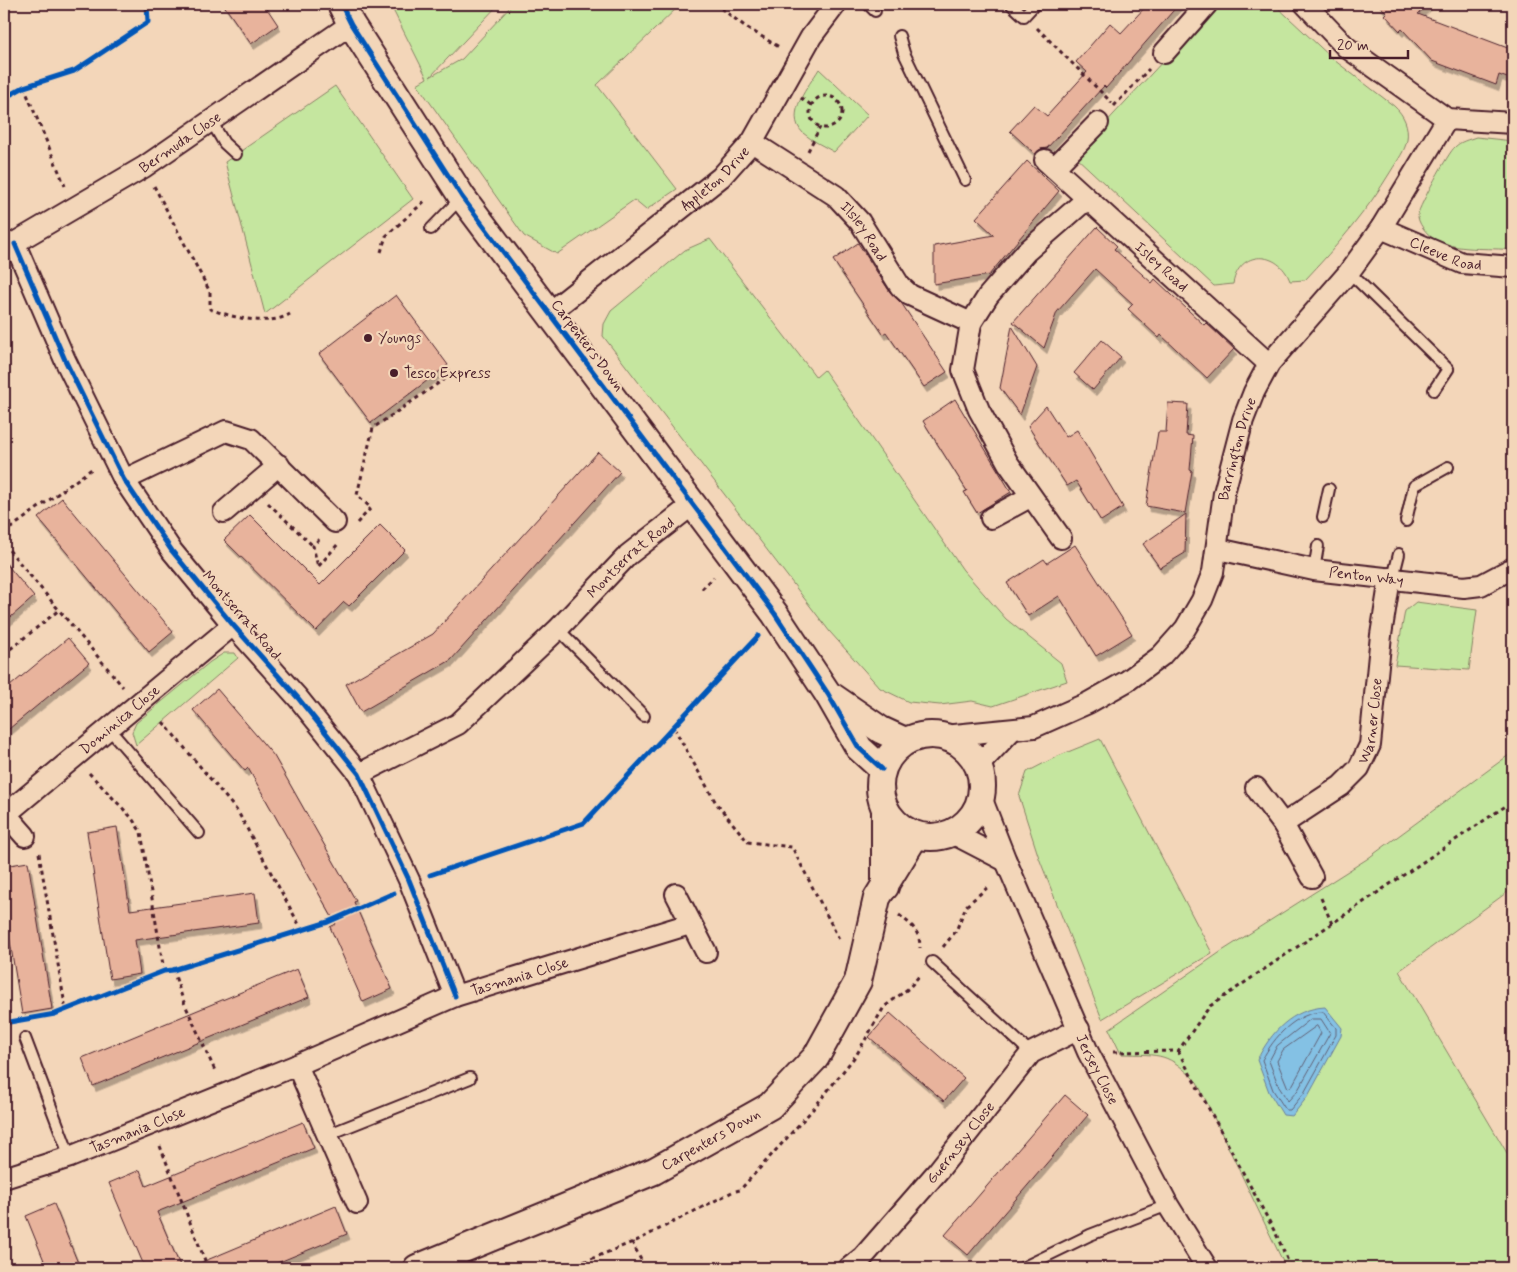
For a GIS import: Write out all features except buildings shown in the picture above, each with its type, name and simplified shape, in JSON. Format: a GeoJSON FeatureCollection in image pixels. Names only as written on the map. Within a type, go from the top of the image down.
{"type":"FeatureCollection","features":[{"type":"Feature","properties":{"kind":"street","name":"Appleton Drive"},"geometry":{"type":"LineString","coordinates":[[549,313],[721,176],[752,142],[811,37],[836,4]]}},
{"type":"Feature","properties":{"kind":"street"},"geometry":{"type":"LineString","coordinates":[[1164,53],[1207,4]]}},
{"type":"Feature","properties":{"kind":"street"},"geometry":{"type":"LineString","coordinates":[[1306,4],[1346,47],[1447,119],[1513,123]]}},
{"type":"Feature","properties":{"kind":"street","name":"Bermuda Close"},"geometry":{"type":"LineString","coordinates":[[9,247],[144,167],[210,120],[346,14]]}},
{"type":"Feature","properties":{"kind":"street","name":"Carpenters Down"},"geometry":{"type":"LineString","coordinates":[[346,14],[462,197],[775,614],[828,694],[859,748],[882,770]]}},
{"type":"Feature","properties":{"kind":"street","name":"Barrington Drive"},"geometry":{"type":"LineString","coordinates":[[944,736],[1011,731],[1034,727],[1088,703],[1127,680],[1160,656],[1185,629],[1202,600],[1213,572],[1218,549],[1224,493],[1242,420],[1268,364],[1349,272],[1380,228],[1447,119]]}},
{"type":"Feature","properties":{"kind":"street","name":"Isley Road"},"geometry":{"type":"LineString","coordinates":[[1098,123],[1049,164],[1268,364]]}},
{"type":"Feature","properties":{"kind":"street","name":"Ilsley Road"},"geometry":{"type":"LineString","coordinates":[[752,142],[836,196],[860,222],[900,286],[910,296],[971,323]]}},
{"type":"Feature","properties":{"kind":"street"},"geometry":{"type":"LineString","coordinates":[[1061,538],[1030,497],[978,410],[963,370],[971,323],[988,296],[1026,252],[1087,199]]}},
{"type":"Feature","properties":{"kind":"street","name":"Cleeve Road"},"geometry":{"type":"LineString","coordinates":[[1380,228],[1462,263],[1513,267]]}},
{"type":"Feature","properties":{"kind":"street","name":"Montserrat Road"},"geometry":{"type":"LineString","coordinates":[[9,247],[124,480],[172,551],[233,625],[298,698],[359,774],[409,880],[455,996]]}},
{"type":"Feature","properties":{"kind":"street"},"geometry":{"type":"LineString","coordinates":[[124,480],[226,431],[251,439],[343,530]]}},
{"type":"Feature","properties":{"kind":"street"},"geometry":{"type":"LineString","coordinates":[[224,512],[279,465]]}},
{"type":"Feature","properties":{"kind":"street"},"geometry":{"type":"LineString","coordinates":[[990,518],[1030,497]]}},
{"type":"Feature","properties":{"kind":"street","name":"Montserrat Road"},"geometry":{"type":"LineString","coordinates":[[359,774],[458,724],[558,629],[628,555],[692,504]]}},
{"type":"Feature","properties":{"kind":"street","name":"Penton Way"},"geometry":{"type":"LineString","coordinates":[[1218,549],[1314,570],[1464,588],[1481,585],[1513,568]]}},
{"type":"Feature","properties":{"kind":"street","name":"Warner Close"},"geometry":{"type":"LineString","coordinates":[[1282,824],[1341,786],[1359,768],[1370,745],[1381,635],[1392,578]]}},
{"type":"Feature","properties":{"kind":"street","name":"Dominica Close"},"geometry":{"type":"LineString","coordinates":[[24,836],[5,813],[233,625]]}},
{"type":"Feature","properties":{"kind":"street"},"geometry":{"type":"LineString","coordinates":[[828,694],[881,730],[905,741]]}},
{"type":"Feature","properties":{"kind":"street"},"geometry":{"type":"LineString","coordinates":[[978,766],[1011,731]]}},
{"type":"Feature","properties":{"kind":"street"},"geometry":{"type":"LineString","coordinates":[[922,735],[944,736],[960,744],[973,757],[978,766],[982,784],[981,797],[975,813],[963,827],[952,833],[934,838],[915,836],[899,828],[885,812],[879,795],[882,770],[890,754],[905,741],[922,735]]}},
{"type":"Feature","properties":{"kind":"street"},"geometry":{"type":"LineString","coordinates":[[1256,788],[1282,824],[1312,877]]}},
{"type":"Feature","properties":{"kind":"street","name":"Jersey Close"},"geometry":{"type":"LineString","coordinates":[[981,797],[1006,861],[1088,1052],[1168,1205],[1207,1268]]}},
{"type":"Feature","properties":{"kind":"street"},"geometry":{"type":"LineString","coordinates":[[881,893],[885,812]]}},
{"type":"Feature","properties":{"kind":"street"},"geometry":{"type":"LineString","coordinates":[[952,833],[1006,861]]}},
{"type":"Feature","properties":{"kind":"street"},"geometry":{"type":"LineString","coordinates":[[881,893],[915,836]]}},
{"type":"Feature","properties":{"kind":"street","name":"Carpenters Down"},"geometry":{"type":"LineString","coordinates":[[417,1268],[654,1171],[770,1106],[816,1057],[858,981],[881,893]]}},
{"type":"Feature","properties":{"kind":"street"},"geometry":{"type":"LineString","coordinates":[[676,894],[706,952]]}},
{"type":"Feature","properties":{"kind":"street","name":"Tasmania Close"},"geometry":{"type":"LineString","coordinates":[[4,1178],[70,1157],[298,1065],[455,996],[690,924]]}},
{"type":"Feature","properties":{"kind":"street","name":"Guernsey Close"},"geometry":{"type":"LineString","coordinates":[[849,1268],[863,1257],[938,1171],[1031,1053],[1079,1029]]}},
{"type":"Feature","properties":{"kind":"street"},"geometry":{"type":"LineString","coordinates":[[298,1065],[357,1202]]}},
{"type":"Feature","properties":{"kind":"lane"},"geometry":{"type":"LineString","coordinates":[[1011,4],[1024,16],[1035,4]]}},
{"type":"Feature","properties":{"kind":"lane"},"geometry":{"type":"LineString","coordinates":[[899,36],[904,53],[965,180]]}},
{"type":"Feature","properties":{"kind":"lane"},"geometry":{"type":"LineString","coordinates":[[210,120],[224,143],[236,154]]}},
{"type":"Feature","properties":{"kind":"lane"},"geometry":{"type":"LineString","coordinates":[[431,229],[462,197]]}},
{"type":"Feature","properties":{"kind":"lane"},"geometry":{"type":"LineString","coordinates":[[1349,272],[1448,369],[1434,390]]}},
{"type":"Feature","properties":{"kind":"lane"},"geometry":{"type":"LineString","coordinates":[[1406,521],[1414,486],[1448,467]]}},
{"type":"Feature","properties":{"kind":"lane"},"geometry":{"type":"LineString","coordinates":[[1323,517],[1329,489]]}},
{"type":"Feature","properties":{"kind":"lane"},"geometry":{"type":"LineString","coordinates":[[1314,570],[1318,546]]}},
{"type":"Feature","properties":{"kind":"lane"},"geometry":{"type":"LineString","coordinates":[[1392,578],[1399,554]]}},
{"type":"Feature","properties":{"kind":"lane"},"geometry":{"type":"LineString","coordinates":[[558,629],[644,716]]}},
{"type":"Feature","properties":{"kind":"lane"},"geometry":{"type":"LineString","coordinates":[[109,729],[199,833]]}},
{"type":"Feature","properties":{"kind":"lane"},"geometry":{"type":"LineString","coordinates":[[932,962],[1031,1053]]}},
{"type":"Feature","properties":{"kind":"lane"},"geometry":{"type":"LineString","coordinates":[[25,1038],[70,1157]]}},
{"type":"Feature","properties":{"kind":"lane"},"geometry":{"type":"LineString","coordinates":[[327,1135],[470,1078]]}},
{"type":"Feature","properties":{"kind":"lane"},"geometry":{"type":"LineString","coordinates":[[1022,1268],[1090,1235],[1168,1205]]}},
{"type":"Feature","properties":{"kind":"path"},"geometry":{"type":"LineString","coordinates":[[715,4],[746,27],[799,58]]}},
{"type":"Feature","properties":{"kind":"path"},"geometry":{"type":"LineString","coordinates":[[1024,16],[1114,105]]}},
{"type":"Feature","properties":{"kind":"path"},"geometry":{"type":"LineString","coordinates":[[1098,123],[1164,53]]}},
{"type":"Feature","properties":{"kind":"path"},"geometry":{"type":"LineString","coordinates":[[18,90],[33,84]]}},
{"type":"Feature","properties":{"kind":"path"},"geometry":{"type":"LineString","coordinates":[[24,87],[74,208]]}},
{"type":"Feature","properties":{"kind":"path"},"geometry":{"type":"LineString","coordinates":[[5,96],[13,94]]}},
{"type":"Feature","properties":{"kind":"path"},"geometry":{"type":"LineString","coordinates":[[818,97],[833,97],[842,109],[840,120],[831,127],[820,127],[812,120],[811,104],[818,97]]}},
{"type":"Feature","properties":{"kind":"path"},"geometry":{"type":"LineString","coordinates":[[144,167],[210,292],[210,309],[230,317],[251,320],[290,314]]}},
{"type":"Feature","properties":{"kind":"path"},"geometry":{"type":"LineString","coordinates":[[381,252],[386,236],[426,199]]}},
{"type":"Feature","properties":{"kind":"path"},"geometry":{"type":"LineString","coordinates":[[312,546],[343,530],[371,508],[357,495],[373,428],[449,376]]}},
{"type":"Feature","properties":{"kind":"path"},"geometry":{"type":"LineString","coordinates":[[4,533],[97,465]]}},
{"type":"Feature","properties":{"kind":"path"},"geometry":{"type":"LineString","coordinates":[[252,488],[312,546],[318,567],[343,530]]}},
{"type":"Feature","properties":{"kind":"path"},"geometry":{"type":"LineString","coordinates":[[4,515],[12,529]]}},
{"type":"Feature","properties":{"kind":"path"},"geometry":{"type":"LineString","coordinates":[[4,544],[127,691]]}},
{"type":"Feature","properties":{"kind":"path"},"geometry":{"type":"LineString","coordinates":[[702,589],[718,572]]}},
{"type":"Feature","properties":{"kind":"path"},"geometry":{"type":"LineString","coordinates":[[4,654],[59,610]]}},
{"type":"Feature","properties":{"kind":"path"},"geometry":{"type":"LineString","coordinates":[[668,734],[680,720]]}},
{"type":"Feature","properties":{"kind":"path"},"geometry":{"type":"LineString","coordinates":[[164,722],[238,812],[302,930]]}},
{"type":"Feature","properties":{"kind":"path"},"geometry":{"type":"LineString","coordinates":[[674,728],[716,802],[748,842],[792,847],[842,946]]}},
{"type":"Feature","properties":{"kind":"path"},"geometry":{"type":"LineString","coordinates":[[74,758],[130,817],[141,832],[164,971]]}},
{"type":"Feature","properties":{"kind":"path"},"geometry":{"type":"LineString","coordinates":[[1178,1051],[1210,1006],[1513,801]]}},
{"type":"Feature","properties":{"kind":"path"},"geometry":{"type":"LineString","coordinates":[[24,836],[38,850],[63,1012],[75,1007]]}},
{"type":"Feature","properties":{"kind":"path"},"geometry":{"type":"LineString","coordinates":[[1312,877],[1332,924]]}},
{"type":"Feature","properties":{"kind":"path"},"geometry":{"type":"LineString","coordinates":[[881,893],[914,927],[920,937],[920,954]]}},
{"type":"Feature","properties":{"kind":"path"},"geometry":{"type":"LineString","coordinates":[[293,932],[311,927]]}},
{"type":"Feature","properties":{"kind":"path"},"geometry":{"type":"LineString","coordinates":[[155,975],[164,971],[182,968]]}},
{"type":"Feature","properties":{"kind":"path"},"geometry":{"type":"LineString","coordinates":[[173,970],[183,1000],[226,1094]]}},
{"type":"Feature","properties":{"kind":"path"},"geometry":{"type":"LineString","coordinates":[[1088,1052],[1178,1051]]}},
{"type":"Feature","properties":{"kind":"path"},"geometry":{"type":"LineString","coordinates":[[1178,1051],[1278,1236],[1291,1268]]}},
{"type":"Feature","properties":{"kind":"path"},"geometry":{"type":"LineString","coordinates":[[151,1123],[208,1268]]}},
{"type":"Feature","properties":{"kind":"path"},"geometry":{"type":"LineString","coordinates":[[632,1242],[645,1268]]}},
{"type":"Feature","properties":{"kind":"green space"},"geometry":{"type":"Polygon","coordinates":[[[390,4],[499,4],[430,77],[462,59],[513,4],[681,4],[597,85],[677,189],[646,210],[634,200],[557,254],[524,236],[417,84],[427,78],[390,4]]]}},
{"type":"Feature","properties":{"kind":"green space"},"geometry":{"type":"Polygon","coordinates":[[[1216,4],[1274,4],[1334,60],[1394,106],[1401,113],[1406,125],[1407,140],[1404,148],[1382,186],[1351,228],[1305,280],[1290,281],[1285,271],[1277,263],[1269,259],[1260,258],[1251,259],[1243,264],[1233,284],[1214,286],[1075,156],[1216,4]]]}},
{"type":"Feature","properties":{"kind":"green space"},"geometry":{"type":"Polygon","coordinates":[[[819,69],[868,115],[834,152],[803,133],[796,117],[800,100],[819,69]]]}},
{"type":"Feature","properties":{"kind":"green space"},"geometry":{"type":"Polygon","coordinates":[[[335,86],[413,199],[265,314],[225,162],[335,86]]]}},
{"type":"Feature","properties":{"kind":"green space"},"geometry":{"type":"Polygon","coordinates":[[[1476,137],[1513,141],[1513,250],[1462,247],[1442,243],[1428,234],[1419,221],[1418,214],[1423,201],[1452,151],[1460,143],[1476,137]]]}},
{"type":"Feature","properties":{"kind":"green space"},"geometry":{"type":"Polygon","coordinates":[[[710,239],[816,377],[824,370],[963,570],[1006,619],[1061,663],[1067,681],[993,706],[972,701],[940,705],[909,702],[880,688],[830,632],[603,336],[604,324],[611,311],[685,250],[710,239]]]}},
{"type":"Feature","properties":{"kind":"green space"},"geometry":{"type":"Polygon","coordinates":[[[1416,602],[1477,610],[1469,670],[1395,665],[1405,611],[1416,602]]]}},
{"type":"Feature","properties":{"kind":"green space"},"geometry":{"type":"Polygon","coordinates":[[[224,653],[235,653],[238,658],[136,745],[132,732],[136,723],[210,662],[224,653]]]}},
{"type":"Feature","properties":{"kind":"green space"},"geometry":{"type":"Polygon","coordinates":[[[1100,739],[1212,953],[1102,1019],[1039,858],[1019,796],[1027,772],[1058,756],[1100,739]]]}},
{"type":"Feature","properties":{"kind":"green space"},"geometry":{"type":"Polygon","coordinates":[[[1513,752],[1513,888],[1399,971],[1513,1163],[1513,1263],[1506,1268],[1286,1268],[1197,1082],[1178,1065],[1163,1057],[1121,1054],[1109,1029],[1222,951],[1367,859],[1513,752]]]}},
{"type":"Feature","properties":{"kind":"water"},"geometry":{"type":"Polygon","coordinates":[[[1325,1007],[1342,1028],[1341,1036],[1308,1096],[1292,1116],[1283,1115],[1269,1092],[1257,1060],[1269,1040],[1284,1024],[1302,1012],[1325,1007]]]}},
{"type":"Feature","properties":{"kind":"cycle path"},"geometry":{"type":"LineString","coordinates":[[4,98],[24,87],[74,71],[148,22],[147,4]]}},
{"type":"Feature","properties":{"kind":"cycle path"},"geometry":{"type":"LineString","coordinates":[[341,4],[351,24],[462,197],[775,614],[828,694],[859,748],[882,769]]}},
{"type":"Feature","properties":{"kind":"cycle path"},"geometry":{"type":"LineString","coordinates":[[15,244],[65,360],[124,480],[172,551],[233,625],[298,698],[359,774],[409,880],[455,996]]}},
{"type":"Feature","properties":{"kind":"cycle path"},"geometry":{"type":"LineString","coordinates":[[430,875],[584,823],[758,636]]}},
{"type":"Feature","properties":{"kind":"cycle path"},"geometry":{"type":"LineString","coordinates":[[4,1023],[55,1014],[164,971],[173,970],[328,922],[394,893]]}},
{"type":"Feature","properties":{"kind":"place","name":"Youngs"},"geometry":{"type":"Point","coordinates":[368,338]}},
{"type":"Feature","properties":{"kind":"place","name":"Tesco Express"},"geometry":{"type":"Point","coordinates":[394,373]}}]}
